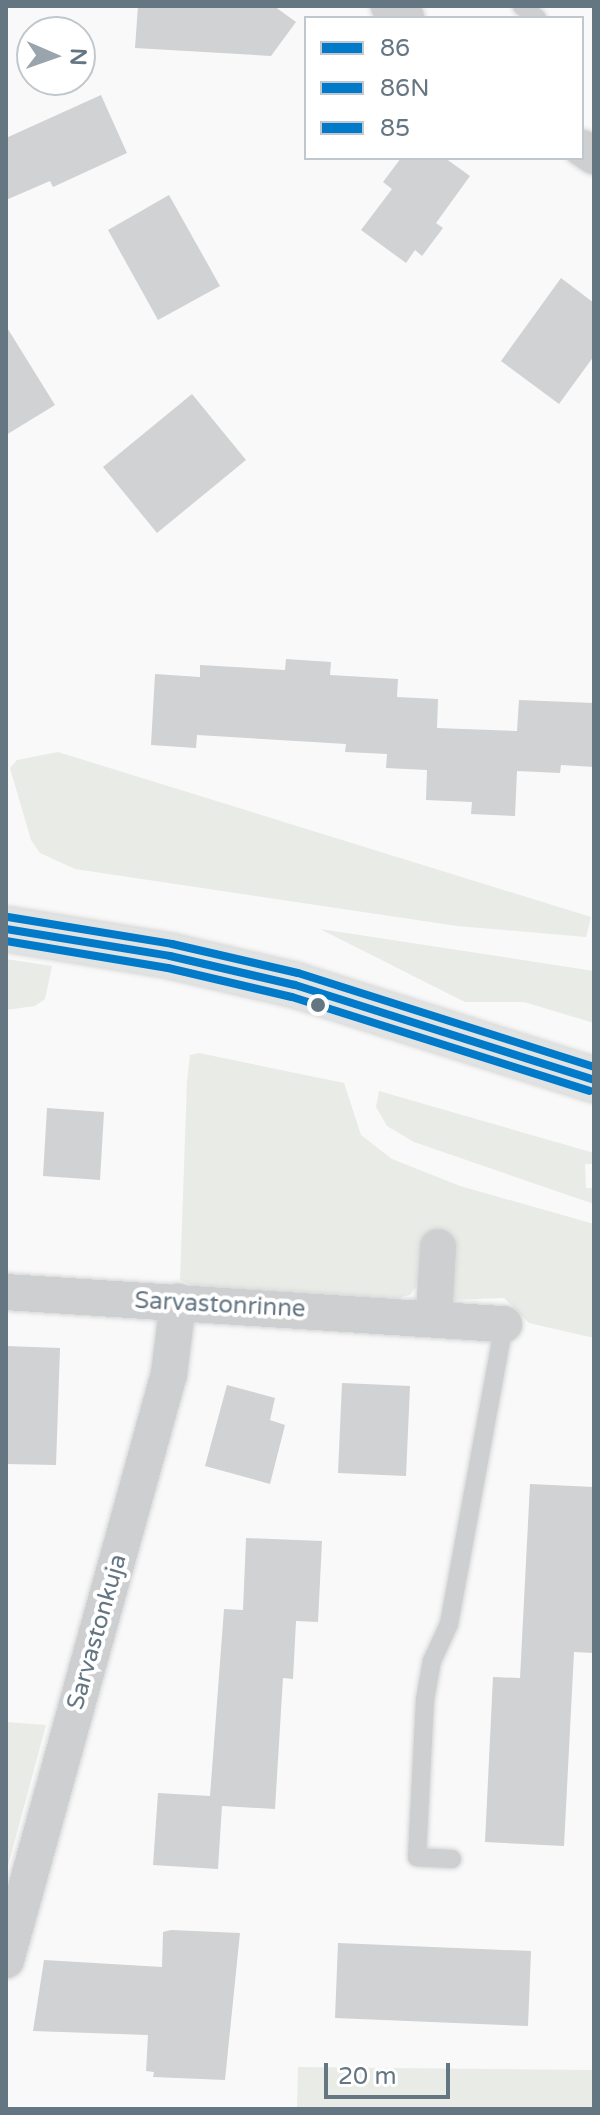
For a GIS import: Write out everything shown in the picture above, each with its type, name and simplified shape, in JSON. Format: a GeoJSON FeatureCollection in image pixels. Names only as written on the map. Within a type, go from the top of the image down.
{"type":"FeatureCollection","features":[{"type":"Feature","properties":{"kind":"main road"},"geometry":{"type":"LineString","coordinates":[[6,929],[170,956],[295,985],[594,1080]]}},
{"type":"Feature","properties":{"kind":"street"},"geometry":{"type":"LineString","coordinates":[[434,1317],[438,1247]]}},
{"type":"Feature","properties":{"kind":"street","name":"Sarvastonrinne"},"geometry":{"type":"LineString","coordinates":[[6,1292],[434,1317],[504,1324]]}},
{"type":"Feature","properties":{"kind":"street","name":"Sarvastonkuja"},"geometry":{"type":"LineString","coordinates":[[6,1960],[169,1374],[178,1302]]}},
{"type":"Feature","properties":{"kind":"lane"},"geometry":{"type":"LineString","coordinates":[[452,1859],[417,1857],[425,1700],[432,1661],[449,1624],[504,1324]]}},
{"type":"Feature","properties":{"kind":"shaded area"},"geometry":{"type":"Polygon","coordinates":[[[58,752],[591,917],[586,937],[457,926],[75,869],[40,853],[31,840],[10,768],[17,760],[58,752]]]}},
{"type":"Feature","properties":{"kind":"shaded area"},"geometry":{"type":"Polygon","coordinates":[[[320,929],[594,971],[594,1023],[524,1002],[465,1002],[320,929]]]}},
{"type":"Feature","properties":{"kind":"shaded area"},"geometry":{"type":"Polygon","coordinates":[[[6,959],[52,966],[45,999],[35,1006],[6,1010],[6,959]]]}},
{"type":"Feature","properties":{"kind":"shaded area"},"geometry":{"type":"Polygon","coordinates":[[[199,1053],[344,1083],[361,1135],[392,1159],[460,1186],[594,1224],[594,1338],[529,1323],[504,1298],[450,1300],[420,1281],[410,1295],[390,1300],[201,1289],[180,1280],[187,1082],[190,1055],[199,1053]]]}},
{"type":"Feature","properties":{"kind":"shaded area"},"geometry":{"type":"Polygon","coordinates":[[[379,1091],[594,1153],[594,1164],[585,1164],[586,1188],[594,1188],[594,1204],[414,1142],[387,1126],[376,1107],[379,1091]]]}},
{"type":"Feature","properties":{"kind":"shaded area"},"geometry":{"type":"Polygon","coordinates":[[[6,1722],[46,1725],[6,1873],[6,1722]]]}},
{"type":"Feature","properties":{"kind":"shaded area"},"geometry":{"type":"Polygon","coordinates":[[[298,2067],[594,2070],[594,2109],[297,2109],[298,2067]]]}},
{"type":"Feature","properties":{"kind":"building"},"geometry":{"type":"Polygon","coordinates":[[[138,6],[274,6],[296,22],[271,56],[135,48],[138,6]]]}},
{"type":"Feature","properties":{"kind":"building"},"geometry":{"type":"Polygon","coordinates":[[[101,95],[127,153],[53,187],[50,181],[6,200],[6,138],[101,95]]]}},
{"type":"Feature","properties":{"kind":"building"},"geometry":{"type":"Polygon","coordinates":[[[400,160],[448,160],[470,176],[436,223],[443,228],[422,256],[415,250],[406,263],[361,230],[392,189],[383,182],[400,160]]]}},
{"type":"Feature","properties":{"kind":"building"},"geometry":{"type":"Polygon","coordinates":[[[169,195],[220,286],[158,320],[108,230],[169,195]]]}},
{"type":"Feature","properties":{"kind":"building"},"geometry":{"type":"Polygon","coordinates":[[[561,278],[594,303],[594,356],[559,404],[501,361],[561,278]]]}},
{"type":"Feature","properties":{"kind":"building"},"geometry":{"type":"Polygon","coordinates":[[[6,326],[55,405],[6,435],[6,326]]]}},
{"type":"Feature","properties":{"kind":"building"},"geometry":{"type":"Polygon","coordinates":[[[192,394],[246,460],[157,533],[103,467],[192,394]]]}},
{"type":"Feature","properties":{"kind":"building"},"geometry":{"type":"Polygon","coordinates":[[[286,659],[331,662],[330,675],[398,679],[397,697],[438,699],[437,728],[517,731],[519,700],[594,703],[594,767],[561,765],[560,773],[517,771],[515,816],[471,814],[472,802],[426,800],[427,770],[386,768],[387,754],[345,752],[346,744],[197,735],[196,748],[151,745],[155,674],[200,677],[200,665],[285,670],[286,659]]]}},
{"type":"Feature","properties":{"kind":"building"},"geometry":{"type":"Polygon","coordinates":[[[47,1108],[104,1112],[100,1180],[43,1176],[47,1108]]]}},
{"type":"Feature","properties":{"kind":"building"},"geometry":{"type":"Polygon","coordinates":[[[6,1346],[60,1348],[56,1465],[6,1464],[6,1346]]]}},
{"type":"Feature","properties":{"kind":"building"},"geometry":{"type":"Polygon","coordinates":[[[342,1383],[410,1386],[406,1476],[338,1473],[342,1383]]]}},
{"type":"Feature","properties":{"kind":"building"},"geometry":{"type":"Polygon","coordinates":[[[227,1385],[275,1398],[270,1420],[285,1425],[270,1484],[205,1466],[227,1385]]]}},
{"type":"Feature","properties":{"kind":"building"},"geometry":{"type":"Polygon","coordinates":[[[530,1484],[594,1487],[594,1653],[574,1652],[564,1846],[485,1842],[493,1677],[520,1678],[530,1484]]]}},
{"type":"Feature","properties":{"kind":"building"},"geometry":{"type":"Polygon","coordinates":[[[246,1538],[322,1541],[318,1622],[296,1621],[293,1679],[283,1678],[275,1809],[222,1806],[218,1869],[153,1865],[158,1793],[210,1796],[224,1609],[243,1610],[246,1538]]]}},
{"type":"Feature","properties":{"kind":"building"},"geometry":{"type":"Polygon","coordinates":[[[163,1932],[240,1933],[225,2080],[153,2077],[154,2072],[146,2071],[148,2035],[33,2031],[44,1960],[162,1967],[163,1932]]]}},
{"type":"Feature","properties":{"kind":"building"},"geometry":{"type":"Polygon","coordinates":[[[338,1943],[531,1951],[528,2026],[335,2018],[338,1943]]]}},
{"type":"Feature","properties":{"kind":"transit line","name":"85"},"geometry":{"type":"LineString","coordinates":[[8,917],[172,944],[298,973],[594,1067]]}},
{"type":"Feature","properties":{"kind":"transit line","name":"86"},"geometry":{"type":"LineString","coordinates":[[6,929],[170,956],[295,985],[594,1080]]}},
{"type":"Feature","properties":{"kind":"transit line","name":"86N"},"geometry":{"type":"LineString","coordinates":[[6,941],[168,968],[292,997],[590,1091]]}}]}
